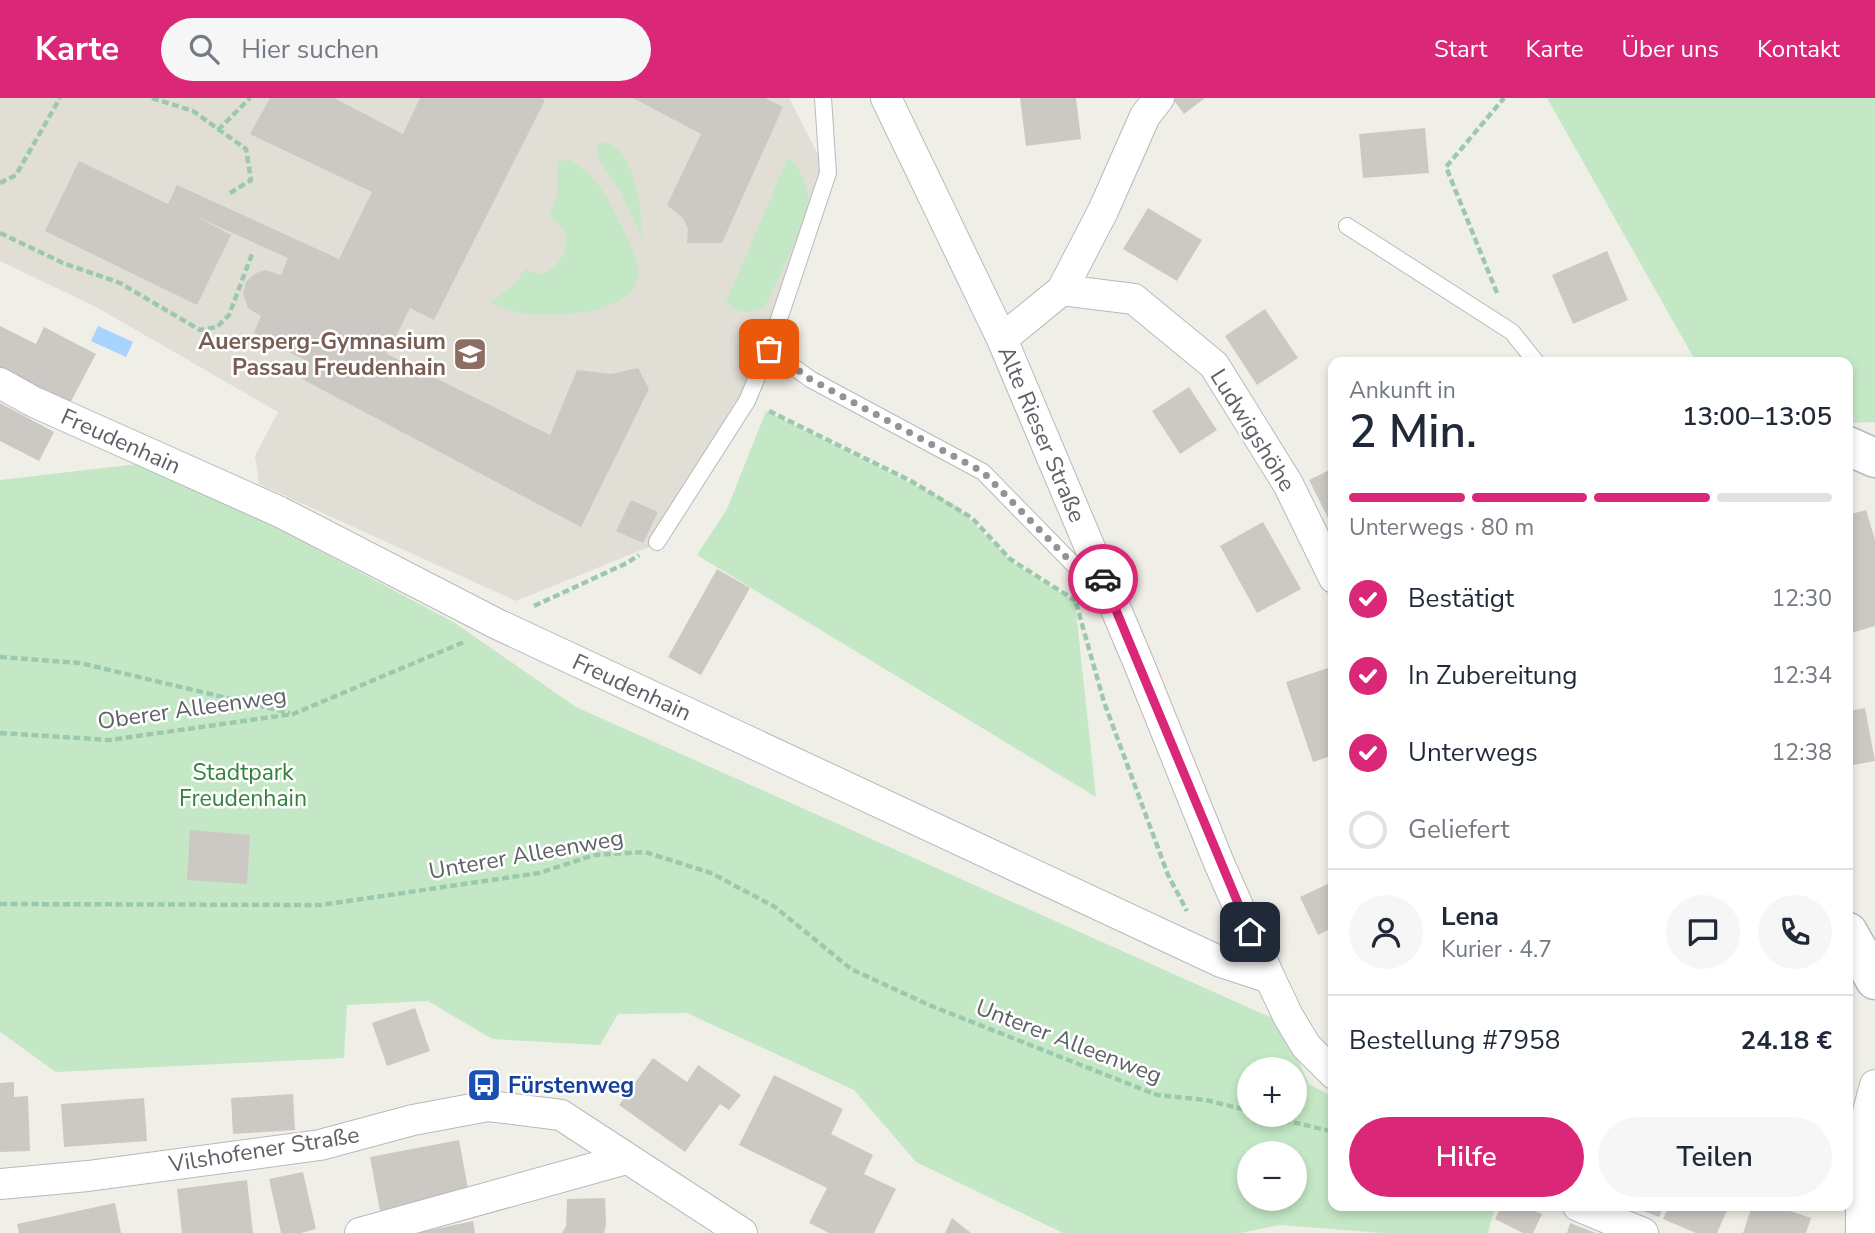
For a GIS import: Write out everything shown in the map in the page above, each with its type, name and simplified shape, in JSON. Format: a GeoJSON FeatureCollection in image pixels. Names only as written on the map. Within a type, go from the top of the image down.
{"type":"FeatureCollection","features":[{"type":"Feature","properties":{"kind":"street","name":"Alte Rieser Straße"},"geometry":{"type":"LineString","coordinates":[[886,98],[1002,339],[1086,567],[1269,978],[1306,1046],[1328,1068]]}},
{"type":"Feature","properties":{"kind":"street"},"geometry":{"type":"LineString","coordinates":[[1002,339],[1062,290],[1103,211],[1146,116],[1158,98]]}},
{"type":"Feature","properties":{"kind":"street","name":"Ludwigshöhe"},"geometry":{"type":"LineString","coordinates":[[1062,290],[1134,299],[1214,365],[1288,484],[1328,566]]}},
{"type":"Feature","properties":{"kind":"street","name":"Freudenhain"},"geometry":{"type":"LineString","coordinates":[[0,383],[34,402],[279,512],[497,624],[1221,962],[1269,978]]}},
{"type":"Feature","properties":{"kind":"street"},"geometry":{"type":"LineString","coordinates":[[1853,941],[1875,980]]}},
{"type":"Feature","properties":{"kind":"street"},"geometry":{"type":"LineString","coordinates":[[1861,1233],[1860,1167],[1867,1115],[1875,1085]]}},
{"type":"Feature","properties":{"kind":"street","name":"Vilshofener Straße"},"geometry":{"type":"LineString","coordinates":[[0,1184],[320,1145],[413,1121],[488,1106],[561,1115],[742,1233]]}},
{"type":"Feature","properties":{"kind":"street"},"geometry":{"type":"LineString","coordinates":[[360,1233],[626,1159]]}},
{"type":"Feature","properties":{"kind":"street"},"geometry":{"type":"LineString","coordinates":[[1590,1211],[1643,1233]]}},
{"type":"Feature","properties":{"kind":"lane"},"geometry":{"type":"LineString","coordinates":[[657,542],[747,401],[769,349],[828,173],[823,98]]}},
{"type":"Feature","properties":{"kind":"lane"},"geometry":{"type":"LineString","coordinates":[[1347,226],[1512,332],[1532,357]]}},
{"type":"Feature","properties":{"kind":"lane"},"geometry":{"type":"LineString","coordinates":[[769,349],[810,379],[983,472],[1086,567]]}},
{"type":"Feature","properties":{"kind":"path"},"geometry":{"type":"LineString","coordinates":[[0,183],[16,175],[60,98]]}},
{"type":"Feature","properties":{"kind":"path"},"geometry":{"type":"LineString","coordinates":[[152,98],[193,111],[246,149],[251,180],[228,195]]}},
{"type":"Feature","properties":{"kind":"path"},"geometry":{"type":"LineString","coordinates":[[218,130],[250,98]]}},
{"type":"Feature","properties":{"kind":"path"},"geometry":{"type":"LineString","coordinates":[[1478,244],[1446,167],[1504,98]]}},
{"type":"Feature","properties":{"kind":"path"},"geometry":{"type":"LineString","coordinates":[[0,233],[63,263],[120,283],[200,331],[217,327],[229,315],[252,254]]}},
{"type":"Feature","properties":{"kind":"path"},"geometry":{"type":"LineString","coordinates":[[747,401],[921,487],[972,518],[1010,559],[1076,601]]}},
{"type":"Feature","properties":{"kind":"path","name":"Oberer Alleenweg"},"geometry":{"type":"LineString","coordinates":[[0,733],[110,740],[293,714],[460,644],[627,563],[657,542]]}},
{"type":"Feature","properties":{"kind":"path"},"geometry":{"type":"LineString","coordinates":[[1086,567],[1076,601],[1104,702],[1168,875],[1184,905]]}},
{"type":"Feature","properties":{"kind":"path"},"geometry":{"type":"LineString","coordinates":[[0,657],[80,663],[293,714]]}},
{"type":"Feature","properties":{"kind":"path","name":"Unterer Alleenweg"},"geometry":{"type":"LineString","coordinates":[[0,904],[321,905],[539,873],[594,855],[645,852],[711,873],[753,895],[775,907],[851,969],[929,1005],[1157,1096],[1206,1100],[1237,1108]]}},
{"type":"Feature","properties":{"kind":"path"},"geometry":{"type":"LineString","coordinates":[[1307,1126],[1328,1131]]}},
{"type":"Feature","properties":{"kind":"shaded area","name":"Auersperg-Gymnasium Passau Freudenhain"},"geometry":{"type":"Polygon","coordinates":[[[0,98],[789,98],[827,172],[746,401],[656,544],[516,601],[259,484],[255,456],[278,412],[96,307],[0,261],[0,98]]]}},
{"type":"Feature","properties":{"kind":"green space"},"geometry":{"type":"Polygon","coordinates":[[[1547,98],[1875,98],[1875,422],[1853,423],[1853,357],[1693,357],[1547,98]]]}},
{"type":"Feature","properties":{"kind":"green space"},"geometry":{"type":"Polygon","coordinates":[[[601,142],[613,146],[629,166],[641,212],[642,238],[620,191],[598,158],[597,146],[601,142]]]}},
{"type":"Feature","properties":{"kind":"green space"},"geometry":{"type":"Polygon","coordinates":[[[788,157],[801,174],[807,189],[804,217],[766,305],[755,311],[741,311],[726,302],[788,157]]]}},
{"type":"Feature","properties":{"kind":"green space"},"geometry":{"type":"Polygon","coordinates":[[[567,159],[591,176],[614,210],[637,261],[638,275],[633,288],[622,299],[607,306],[571,314],[521,313],[490,303],[514,285],[525,269],[540,274],[553,267],[561,258],[566,232],[550,215],[557,195],[557,162],[567,159]]]}},
{"type":"Feature","properties":{"kind":"green space"},"geometry":{"type":"Polygon","coordinates":[[[766,411],[955,505],[1012,562],[1075,602],[1096,797],[697,555],[727,509],[766,411]]]}},
{"type":"Feature","properties":{"kind":"green space","name":"Stadtpark Freudenhain"},"geometry":{"type":"Polygon","coordinates":[[[154,462],[455,623],[576,707],[1281,1022],[1297,1057],[1237,1057],[1237,1127],[1307,1127],[1307,1080],[1309,1084],[1328,1094],[1328,1211],[1494,1211],[1488,1233],[1384,1233],[1280,1225],[1240,1233],[1063,1233],[916,1162],[854,1090],[687,1013],[618,1014],[600,1045],[492,1039],[428,1001],[347,1005],[344,1058],[56,1072],[0,1032],[0,480],[154,462]]]}},
{"type":"Feature","properties":{"kind":"water"},"geometry":{"type":"Polygon","coordinates":[[[98,326],[133,342],[126,357],[91,341],[98,326]]]}},
{"type":"Feature","properties":{"kind":"building"},"geometry":{"type":"Polygon","coordinates":[[[270,98],[334,98],[403,134],[420,98],[545,100],[434,320],[410,308],[387,354],[550,435],[577,370],[611,374],[638,368],[649,389],[581,527],[302,379],[310,363],[254,333],[261,316],[248,308],[243,294],[246,282],[254,274],[265,270],[281,275],[288,258],[197,217],[231,235],[197,305],[45,231],[79,161],[168,204],[177,185],[339,259],[372,192],[250,134],[270,98]]]}},
{"type":"Feature","properties":{"kind":"building"},"geometry":{"type":"Polygon","coordinates":[[[633,98],[765,98],[783,107],[722,243],[687,243],[688,229],[683,218],[667,205],[701,134],[633,98]]]}},
{"type":"Feature","properties":{"kind":"building"},"geometry":{"type":"Polygon","coordinates":[[[1020,98],[1076,98],[1081,139],[1026,146],[1020,98]]]}},
{"type":"Feature","properties":{"kind":"building"},"geometry":{"type":"Polygon","coordinates":[[[1172,98],[1205,98],[1184,114],[1172,98]]]}},
{"type":"Feature","properties":{"kind":"building"},"geometry":{"type":"Polygon","coordinates":[[[1425,128],[1429,173],[1363,178],[1359,134],[1425,128]]]}},
{"type":"Feature","properties":{"kind":"building"},"geometry":{"type":"Polygon","coordinates":[[[1148,208],[1202,240],[1177,281],[1123,249],[1148,208]]]}},
{"type":"Feature","properties":{"kind":"building"},"geometry":{"type":"Polygon","coordinates":[[[1607,251],[1628,300],[1573,324],[1552,275],[1607,251]]]}},
{"type":"Feature","properties":{"kind":"building"},"geometry":{"type":"Polygon","coordinates":[[[1265,309],[1298,358],[1257,385],[1225,336],[1265,309]]]}},
{"type":"Feature","properties":{"kind":"building"},"geometry":{"type":"Polygon","coordinates":[[[0,326],[36,344],[44,327],[96,354],[69,405],[0,369],[0,326]]]}},
{"type":"Feature","properties":{"kind":"building"},"geometry":{"type":"Polygon","coordinates":[[[1189,387],[1217,430],[1180,454],[1152,411],[1189,387]]]}},
{"type":"Feature","properties":{"kind":"building"},"geometry":{"type":"Polygon","coordinates":[[[0,403],[54,432],[39,461],[0,441],[0,403]]]}},
{"type":"Feature","properties":{"kind":"building"},"geometry":{"type":"Polygon","coordinates":[[[1328,471],[1328,518],[1309,480],[1328,471]]]}},
{"type":"Feature","properties":{"kind":"building"},"geometry":{"type":"Polygon","coordinates":[[[631,500],[658,512],[643,543],[616,531],[631,500]]]}},
{"type":"Feature","properties":{"kind":"building"},"geometry":{"type":"Polygon","coordinates":[[[1866,510],[1875,540],[1875,626],[1853,633],[1853,514],[1866,510]]]}},
{"type":"Feature","properties":{"kind":"building"},"geometry":{"type":"Polygon","coordinates":[[[1263,522],[1301,589],[1257,613],[1220,546],[1263,522]]]}},
{"type":"Feature","properties":{"kind":"building"},"geometry":{"type":"Polygon","coordinates":[[[717,569],[750,588],[701,675],[668,657],[717,569]]]}},
{"type":"Feature","properties":{"kind":"building"},"geometry":{"type":"Polygon","coordinates":[[[1328,668],[1328,757],[1313,762],[1286,682],[1328,668]]]}},
{"type":"Feature","properties":{"kind":"building"},"geometry":{"type":"Polygon","coordinates":[[[1865,708],[1875,761],[1853,765],[1853,710],[1865,708]]]}},
{"type":"Feature","properties":{"kind":"building"},"geometry":{"type":"Polygon","coordinates":[[[190,830],[250,835],[247,884],[187,880],[190,830]]]}},
{"type":"Feature","properties":{"kind":"building"},"geometry":{"type":"Polygon","coordinates":[[[1328,884],[1328,930],[1318,935],[1300,897],[1328,884]]]}},
{"type":"Feature","properties":{"kind":"building"},"geometry":{"type":"Polygon","coordinates":[[[415,1008],[430,1051],[387,1066],[372,1023],[415,1008]]]}},
{"type":"Feature","properties":{"kind":"building"},"geometry":{"type":"Polygon","coordinates":[[[653,1058],[687,1082],[698,1065],[741,1095],[729,1110],[720,1104],[685,1152],[619,1105],[653,1058]]]}},
{"type":"Feature","properties":{"kind":"building"},"geometry":{"type":"Polygon","coordinates":[[[774,1075],[843,1109],[831,1134],[873,1155],[864,1174],[896,1189],[874,1233],[829,1233],[809,1223],[827,1188],[739,1145],[774,1075]]]}},
{"type":"Feature","properties":{"kind":"building"},"geometry":{"type":"Polygon","coordinates":[[[14,1082],[14,1097],[28,1096],[30,1151],[0,1152],[0,1083],[14,1082]]]}},
{"type":"Feature","properties":{"kind":"building"},"geometry":{"type":"Polygon","coordinates":[[[293,1094],[295,1130],[233,1134],[231,1098],[293,1094]]]}},
{"type":"Feature","properties":{"kind":"building"},"geometry":{"type":"Polygon","coordinates":[[[144,1098],[147,1141],[64,1147],[61,1104],[144,1098]]]}},
{"type":"Feature","properties":{"kind":"building"},"geometry":{"type":"Polygon","coordinates":[[[459,1140],[469,1194],[380,1211],[370,1157],[459,1140]]]}},
{"type":"Feature","properties":{"kind":"building"},"geometry":{"type":"Polygon","coordinates":[[[303,1172],[316,1229],[301,1233],[281,1233],[269,1179],[303,1172]]]}},
{"type":"Feature","properties":{"kind":"building"},"geometry":{"type":"Polygon","coordinates":[[[247,1180],[253,1233],[182,1233],[177,1189],[247,1180]]]}},
{"type":"Feature","properties":{"kind":"building"},"geometry":{"type":"Polygon","coordinates":[[[605,1198],[604,1233],[562,1233],[566,1226],[567,1199],[605,1198]]]}},
{"type":"Feature","properties":{"kind":"building"},"geometry":{"type":"Polygon","coordinates":[[[115,1203],[121,1233],[19,1233],[17,1224],[115,1203]]]}},
{"type":"Feature","properties":{"kind":"building"},"geometry":{"type":"Polygon","coordinates":[[[1499,1211],[1535,1211],[1542,1214],[1533,1233],[1523,1233],[1495,1219],[1499,1211]]]}},
{"type":"Feature","properties":{"kind":"building"},"geometry":{"type":"Polygon","coordinates":[[[1644,1211],[1662,1211],[1659,1217],[1644,1211]]]}},
{"type":"Feature","properties":{"kind":"building"},"geometry":{"type":"Polygon","coordinates":[[[1667,1211],[1727,1211],[1717,1233],[1696,1233],[1663,1219],[1667,1211]]]}},
{"type":"Feature","properties":{"kind":"building"},"geometry":{"type":"Polygon","coordinates":[[[1750,1211],[1790,1211],[1811,1218],[1806,1233],[1743,1233],[1750,1211]]]}},
{"type":"Feature","properties":{"kind":"building"},"geometry":{"type":"Polygon","coordinates":[[[952,1218],[971,1233],[945,1233],[952,1218]]]}},
{"type":"Feature","properties":{"kind":"building"},"geometry":{"type":"Polygon","coordinates":[[[473,1221],[475,1233],[421,1233],[421,1232],[473,1221]]]}},
{"type":"Feature","properties":{"kind":"building"},"geometry":{"type":"Polygon","coordinates":[[[1570,1223],[1596,1233],[1567,1233],[1570,1223]]]}},
{"type":"Feature","properties":{"kind":"way so far"},"geometry":{"type":"LineString","coordinates":[[769,349],[810,379],[983,472],[1073,564],[1099,570],[1103,579]]}},
{"type":"Feature","properties":{"kind":"place","name":"Auersperg-Gymnasium Passau Freudenhain"},"geometry":{"type":"Point","coordinates":[470,354]}},
{"type":"Feature","properties":{"kind":"place","name":"Fürstenweg"},"geometry":{"type":"Point","coordinates":[484,1085]}},
{"type":"Feature","properties":{"kind":"route"},"geometry":{"type":"LineString","coordinates":[[1103,579],[1250,932]]}}]}
